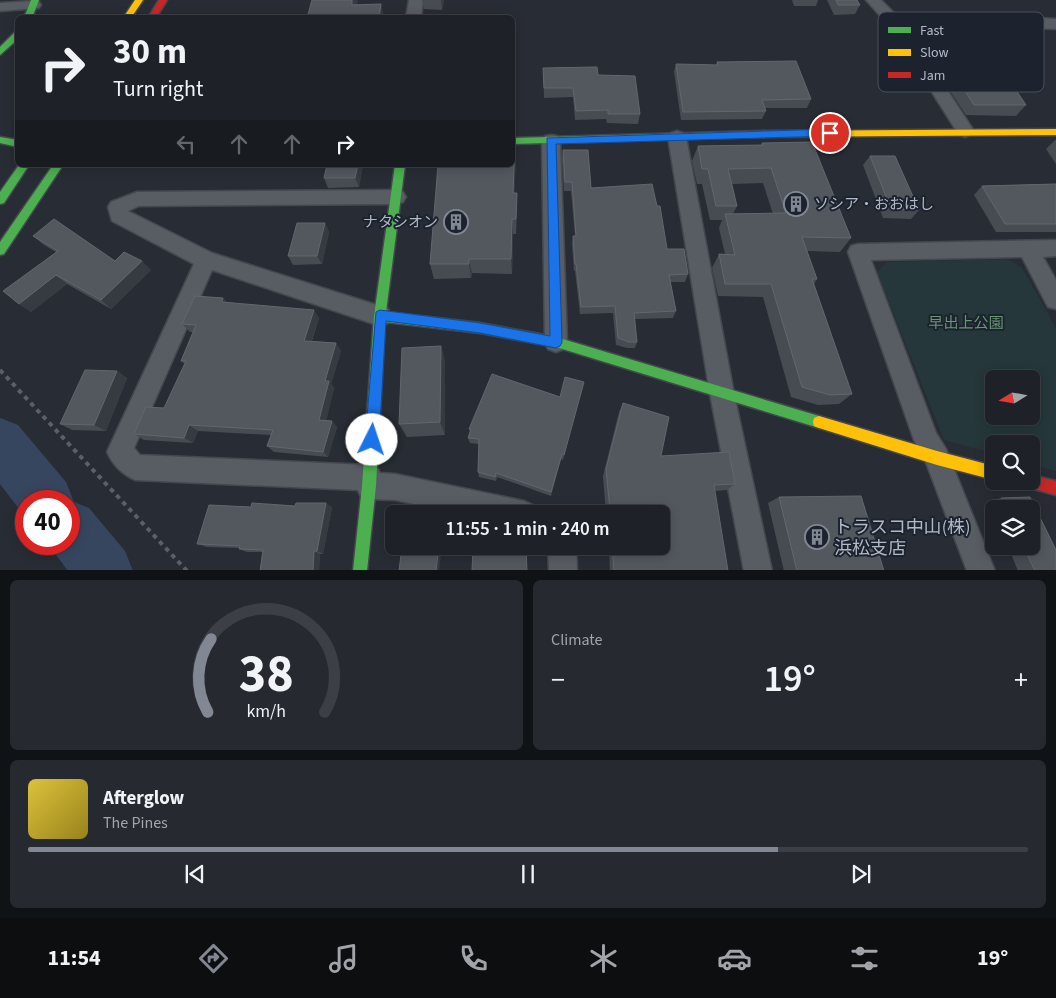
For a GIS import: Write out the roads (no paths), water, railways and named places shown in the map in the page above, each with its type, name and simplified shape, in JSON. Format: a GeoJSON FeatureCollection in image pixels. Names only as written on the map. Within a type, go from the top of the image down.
{"type":"FeatureCollection","features":[{"type":"Feature","properties":{"kind":"street"},"geometry":{"type":"LineString","coordinates":[[129,15],[139,0]]}},
{"type":"Feature","properties":{"kind":"street"},"geometry":{"type":"LineString","coordinates":[[154,15],[163,0]]}},
{"type":"Feature","properties":{"kind":"street"},"geometry":{"type":"LineString","coordinates":[[414,15],[416,0]]}},
{"type":"Feature","properties":{"kind":"street"},"geometry":{"type":"LineString","coordinates":[[873,0],[885,12]]}},
{"type":"Feature","properties":{"kind":"street"},"geometry":{"type":"LineString","coordinates":[[0,7],[32,7]]}},
{"type":"Feature","properties":{"kind":"street"},"geometry":{"type":"LineString","coordinates":[[0,52],[15,37]]}},
{"type":"Feature","properties":{"kind":"street"},"geometry":{"type":"LineString","coordinates":[[940,92],[965,131]]}},
{"type":"Feature","properties":{"kind":"street"},"geometry":{"type":"LineString","coordinates":[[515,141],[965,131],[1056,132]]}},
{"type":"Feature","properties":{"kind":"street"},"geometry":{"type":"LineString","coordinates":[[677,137],[722,394],[758,570]]}},
{"type":"Feature","properties":{"kind":"street"},"geometry":{"type":"LineString","coordinates":[[0,140],[15,143]]}},
{"type":"Feature","properties":{"kind":"street"},"geometry":{"type":"LineString","coordinates":[[551,140],[556,342]]}},
{"type":"Feature","properties":{"kind":"street"},"geometry":{"type":"LineString","coordinates":[[0,200],[23,167]]}},
{"type":"Feature","properties":{"kind":"street"},"geometry":{"type":"LineString","coordinates":[[0,251],[57,167]]}},
{"type":"Feature","properties":{"kind":"street"},"geometry":{"type":"LineString","coordinates":[[360,570],[369,482],[380,316],[400,167]]}},
{"type":"Feature","properties":{"kind":"street"},"geometry":{"type":"LineString","coordinates":[[396,198],[137,199],[118,207],[119,216],[206,260],[380,316],[480,328],[556,342],[722,394],[985,471]]}},
{"type":"Feature","properties":{"kind":"street"},"geometry":{"type":"LineString","coordinates":[[1028,248],[1056,300]]}},
{"type":"Feature","properties":{"kind":"street"},"geometry":{"type":"LineString","coordinates":[[982,570],[937,458],[926,440],[858,252],[1056,248]]}},
{"type":"Feature","properties":{"kind":"street"},"geometry":{"type":"LineString","coordinates":[[206,260],[120,452],[135,467],[369,482],[481,505]]}},
{"type":"Feature","properties":{"kind":"street"},"geometry":{"type":"LineString","coordinates":[[1040,484],[1056,488]]}},
{"type":"Feature","properties":{"kind":"street"},"geometry":{"type":"LineString","coordinates":[[562,555],[563,570]]}},
{"type":"Feature","properties":{"kind":"waterway"},"geometry":{"type":"LineString","coordinates":[[0,443],[38,490]]}},
{"type":"Feature","properties":{"kind":"waterway"},"geometry":{"type":"LineString","coordinates":[[80,541],[104,570]]}},
{"type":"Feature","properties":{"kind":"place","name":"ソシア・おおはし"},"geometry":{"type":"Point","coordinates":[796,204]}},
{"type":"Feature","properties":{"kind":"place","name":"ナタシオン"},"geometry":{"type":"Point","coordinates":[456,222]}},
{"type":"Feature","properties":{"kind":"place","name":"トラスコ中山(株) 浜松支店"},"geometry":{"type":"Point","coordinates":[817,537]}},
{"type":"Feature","properties":{"kind":"park label","name":"早出上公園"},"geometry":{"type":"Point","coordinates":[966,323]}}]}
